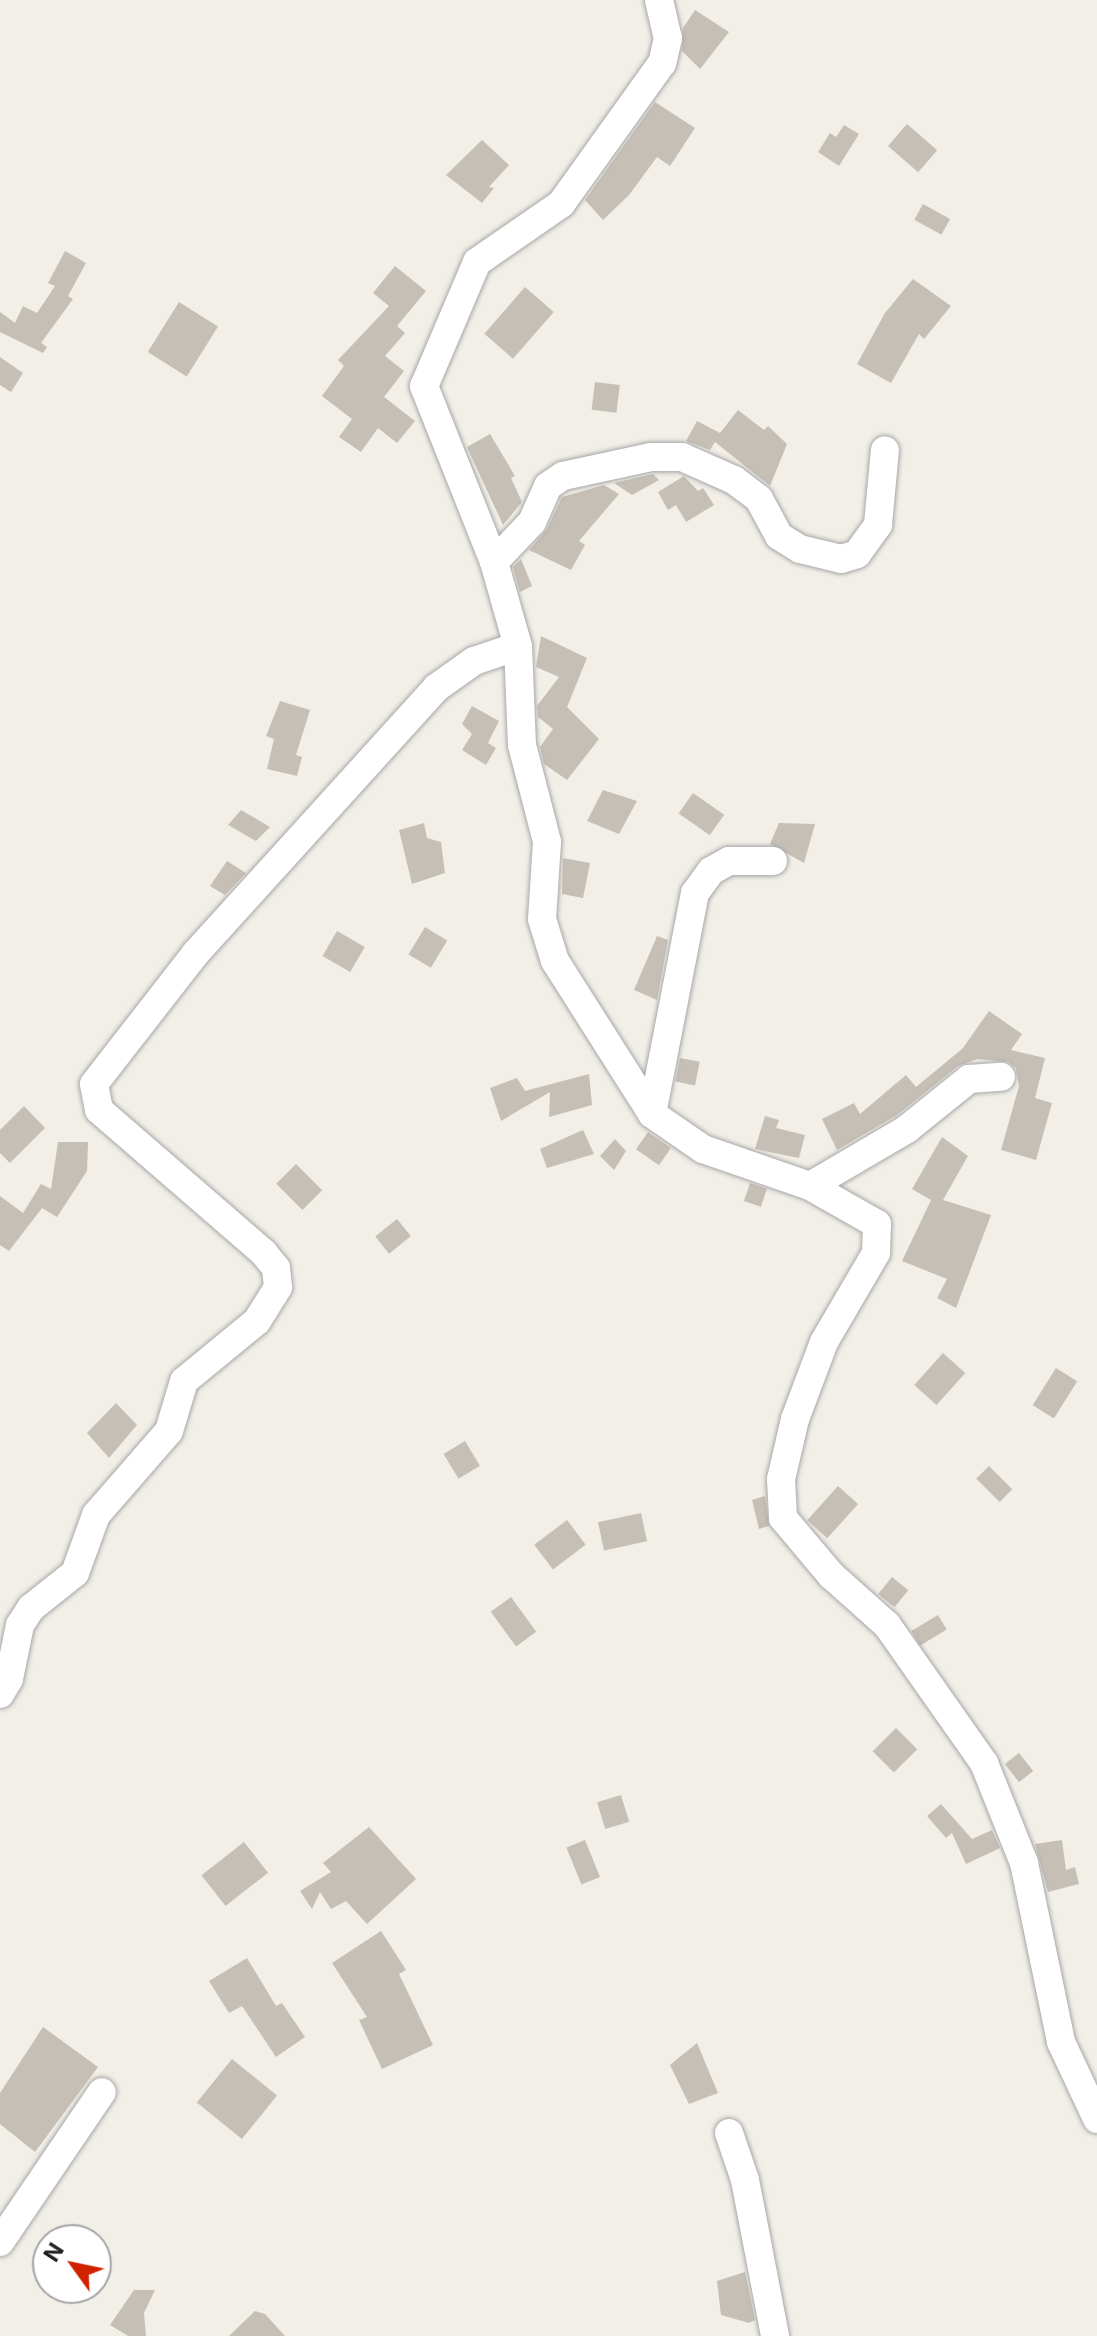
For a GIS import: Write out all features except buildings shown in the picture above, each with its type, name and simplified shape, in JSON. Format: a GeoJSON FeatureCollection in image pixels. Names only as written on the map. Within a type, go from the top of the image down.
{"type":"FeatureCollection","features":[{"type":"Feature","properties":{"kind":"street"},"geometry":{"type":"LineString","coordinates":[[659,0],[668,38],[662,63],[561,204],[477,262],[436,367],[424,379],[494,562],[518,646],[522,745],[547,842],[542,919],[546,939],[579,1005],[652,1114],[703,1149],[810,1186],[877,1224],[880,1243],[824,1342],[795,1419],[781,1479],[783,1518],[831,1575],[887,1625],[984,1763],[1024,1863],[1061,2042],[1097,2119]]}},
{"type":"Feature","properties":{"kind":"street"},"geometry":{"type":"LineString","coordinates":[[494,562],[532,522],[548,486],[563,476],[651,457],[682,457],[734,480],[759,499],[779,536],[800,549],[841,559],[857,554],[878,525],[885,450]]}},
{"type":"Feature","properties":{"kind":"street"},"geometry":{"type":"LineString","coordinates":[[0,1694],[9,1679],[20,1625],[31,1608],[75,1573],[96,1515],[169,1431],[184,1381],[257,1321],[278,1287],[276,1268],[264,1253],[99,1110],[94,1084],[196,953],[436,688],[474,661],[518,646]]}},
{"type":"Feature","properties":{"kind":"street"},"geometry":{"type":"LineString","coordinates":[[652,1114],[695,893],[711,871],[729,861],[773,861]]}},
{"type":"Feature","properties":{"kind":"street"},"geometry":{"type":"LineString","coordinates":[[810,1186],[907,1129],[969,1079],[1001,1077]]}},
{"type":"Feature","properties":{"kind":"street"},"geometry":{"type":"LineString","coordinates":[[0,2242],[102,2092]]}},
{"type":"Feature","properties":{"kind":"street"},"geometry":{"type":"LineString","coordinates":[[729,2133],[745,2180],[775,2336]]}}]}
